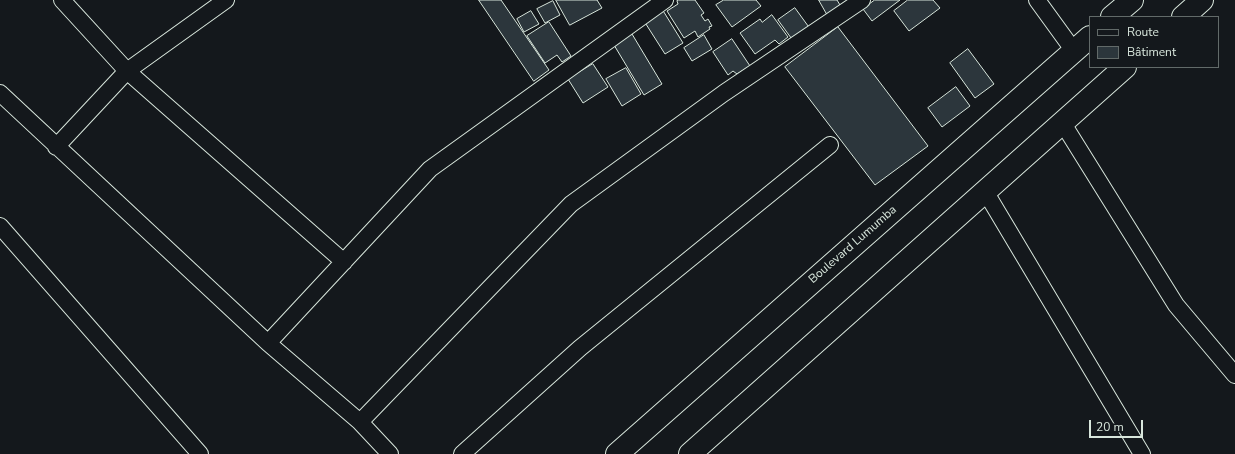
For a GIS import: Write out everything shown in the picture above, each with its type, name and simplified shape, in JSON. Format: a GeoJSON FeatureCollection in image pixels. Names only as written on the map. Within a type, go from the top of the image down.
{"type":"FeatureCollection","features":[{"type":"Feature","properties":{"kind":"highway"},"geometry":{"type":"LineString","coordinates":[[1113,16],[1132,0]]}},
{"type":"Feature","properties":{"kind":"highway"},"geometry":{"type":"LineString","coordinates":[[1184,16],[1202,0]]}},
{"type":"Feature","properties":{"kind":"highway","name":"Boulevard Lumumba"},"geometry":{"type":"LineString","coordinates":[[617,454],[1089,38]]}},
{"type":"Feature","properties":{"kind":"highway"},"geometry":{"type":"LineString","coordinates":[[690,454],[1124,68]]}},
{"type":"Feature","properties":{"kind":"street"},"geometry":{"type":"LineString","coordinates":[[62,0],[127,71],[344,262]]}},
{"type":"Feature","properties":{"kind":"street"},"geometry":{"type":"LineString","coordinates":[[56,147],[127,71],[226,0]]}},
{"type":"Feature","properties":{"kind":"street"},"geometry":{"type":"LineString","coordinates":[[268,343],[430,169],[665,0]]}},
{"type":"Feature","properties":{"kind":"street"},"geometry":{"type":"LineString","coordinates":[[360,422],[571,204],[724,93],[862,0]]}},
{"type":"Feature","properties":{"kind":"street"},"geometry":{"type":"LineString","coordinates":[[1037,0],[1074,51]]}},
{"type":"Feature","properties":{"kind":"street"},"geometry":{"type":"LineString","coordinates":[[0,94],[268,343],[360,422],[390,454]]}},
{"type":"Feature","properties":{"kind":"street"},"geometry":{"type":"LineString","coordinates":[[1062,122],[1176,305],[1235,376]]}},
{"type":"Feature","properties":{"kind":"street"},"geometry":{"type":"LineString","coordinates":[[462,454],[580,348],[830,145]]}},
{"type":"Feature","properties":{"kind":"street"},"geometry":{"type":"LineString","coordinates":[[985,191],[1142,454]]}},
{"type":"Feature","properties":{"kind":"street"},"geometry":{"type":"LineString","coordinates":[[0,226],[200,454]]}},
{"type":"Feature","properties":{"kind":"building"},"geometry":{"type":"Polygon","coordinates":[[[479,0],[501,0],[549,70],[534,81],[479,0]]]}},
{"type":"Feature","properties":{"kind":"building"},"geometry":{"type":"Polygon","coordinates":[[[556,0],[597,0],[602,8],[570,25],[556,0]]]}},
{"type":"Feature","properties":{"kind":"building"},"geometry":{"type":"Polygon","coordinates":[[[695,0],[704,13],[701,15],[705,21],[708,19],[712,26],[709,27],[710,29],[698,37],[695,31],[684,38],[667,11],[678,4],[677,1],[695,0]]]}},
{"type":"Feature","properties":{"kind":"building"},"geometry":{"type":"Polygon","coordinates":[[[724,0],[756,0],[761,6],[732,27],[716,5],[724,0]]]}},
{"type":"Feature","properties":{"kind":"building"},"geometry":{"type":"Polygon","coordinates":[[[819,0],[837,0],[840,5],[827,14],[819,0]]]}},
{"type":"Feature","properties":{"kind":"building"},"geometry":{"type":"Polygon","coordinates":[[[875,0],[900,0],[872,21],[863,9],[875,0]]]}},
{"type":"Feature","properties":{"kind":"building"},"geometry":{"type":"Polygon","coordinates":[[[908,0],[933,0],[940,8],[909,31],[894,11],[908,0]]]}},
{"type":"Feature","properties":{"kind":"building"},"geometry":{"type":"Polygon","coordinates":[[[553,1],[560,15],[545,23],[537,9],[553,1]]]}},
{"type":"Feature","properties":{"kind":"building"},"geometry":{"type":"Polygon","coordinates":[[[795,8],[811,30],[794,42],[778,20],[795,8]]]}},
{"type":"Feature","properties":{"kind":"building"},"geometry":{"type":"Polygon","coordinates":[[[662,9],[683,43],[665,54],[644,21],[662,9]]]}},
{"type":"Feature","properties":{"kind":"building"},"geometry":{"type":"Polygon","coordinates":[[[531,11],[539,24],[524,32],[517,19],[531,11]]]}},
{"type":"Feature","properties":{"kind":"building"},"geometry":{"type":"Polygon","coordinates":[[[772,15],[788,37],[779,44],[775,40],[755,54],[740,33],[760,19],[762,22],[772,15]]]}},
{"type":"Feature","properties":{"kind":"building"},"geometry":{"type":"Polygon","coordinates":[[[549,22],[571,56],[562,62],[557,55],[545,63],[527,36],[549,22]]]}},
{"type":"Feature","properties":{"kind":"building"},"geometry":{"type":"Polygon","coordinates":[[[838,27],[928,146],[875,185],[785,67],[838,27]]]}},
{"type":"Feature","properties":{"kind":"building"},"geometry":{"type":"Polygon","coordinates":[[[632,34],[662,84],[644,95],[614,45],[632,34]]]}},
{"type":"Feature","properties":{"kind":"building"},"geometry":{"type":"Polygon","coordinates":[[[704,35],[712,49],[692,61],[684,48],[704,35]]]}},
{"type":"Feature","properties":{"kind":"building"},"geometry":{"type":"Polygon","coordinates":[[[732,39],[750,66],[737,74],[733,71],[728,75],[713,52],[732,39]]]}},
{"type":"Feature","properties":{"kind":"building"},"geometry":{"type":"Polygon","coordinates":[[[968,49],[994,84],[975,98],[950,63],[968,49]]]}},
{"type":"Feature","properties":{"kind":"building"},"geometry":{"type":"Polygon","coordinates":[[[593,64],[608,87],[583,103],[568,79],[593,64]]]}},
{"type":"Feature","properties":{"kind":"building"},"geometry":{"type":"Polygon","coordinates":[[[626,68],[641,94],[622,106],[606,79],[626,68]]]}},
{"type":"Feature","properties":{"kind":"building"},"geometry":{"type":"Polygon","coordinates":[[[956,87],[970,106],[942,127],[928,108],[956,87]]]}}]}
